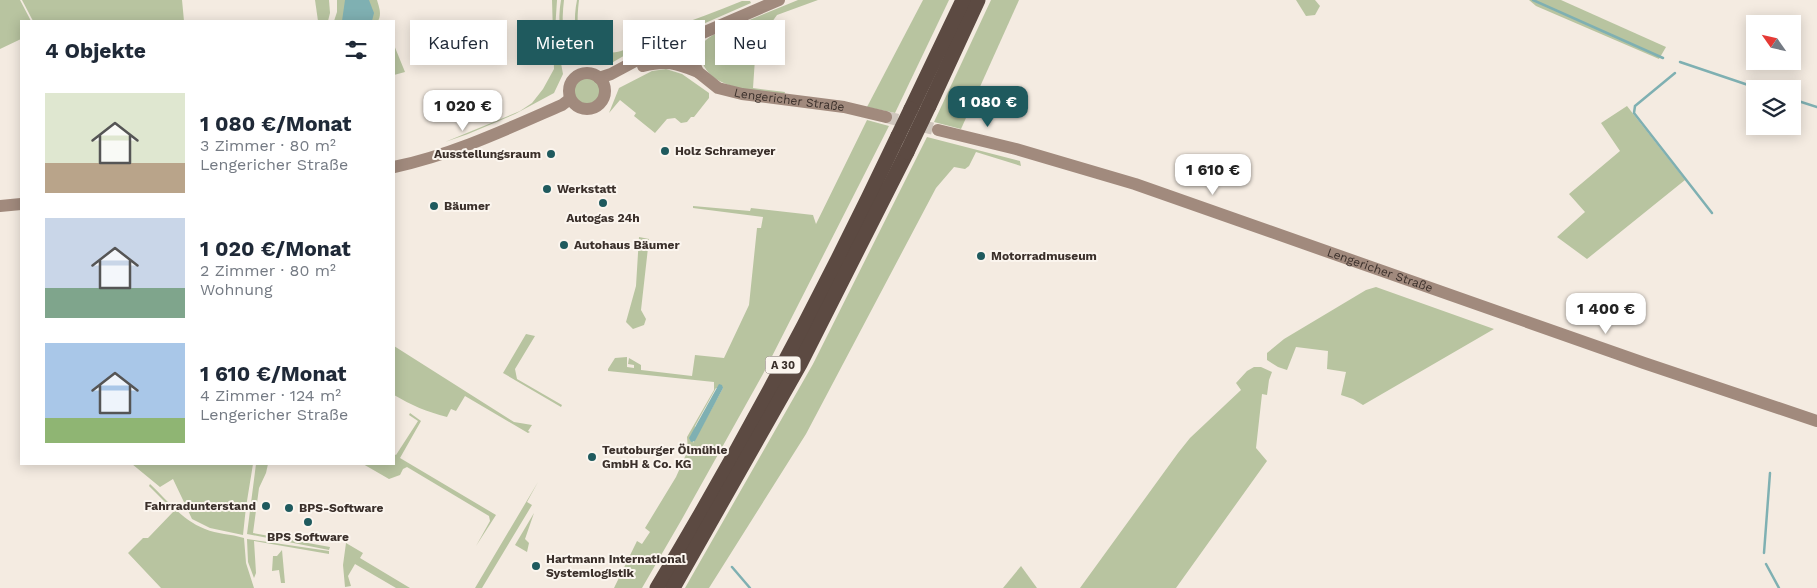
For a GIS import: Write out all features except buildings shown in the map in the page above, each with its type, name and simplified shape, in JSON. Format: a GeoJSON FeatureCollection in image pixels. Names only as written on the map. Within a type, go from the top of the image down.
{"type":"FeatureCollection","features":[{"type":"Feature","properties":{"kind":"highway","name":"A 30"},"geometry":{"type":"LineString","coordinates":[[657,588],[786,358],[857,221],[963,0]]}},
{"type":"Feature","properties":{"kind":"highway","name":"A 30"},"geometry":{"type":"LineString","coordinates":[[674,588],[796,372],[907,152],[978,0]]}},
{"type":"Feature","properties":{"kind":"street"},"geometry":{"type":"LineString","coordinates":[[705,32],[779,0]]}},
{"type":"Feature","properties":{"kind":"street","name":"Lengericher Straße"},"geometry":{"type":"LineString","coordinates":[[643,66],[656,62],[681,64],[698,72],[711,83],[729,91],[844,108],[886,117]]}},
{"type":"Feature","properties":{"kind":"street"},"geometry":{"type":"LineString","coordinates":[[599,78],[612,74],[628,65]]}},
{"type":"Feature","properties":{"kind":"street"},"geometry":{"type":"LineString","coordinates":[[695,65],[698,72]]}},
{"type":"Feature","properties":{"kind":"street"},"geometry":{"type":"LineString","coordinates":[[605,91],[615,81],[643,66]]}},
{"type":"Feature","properties":{"kind":"street"},"geometry":{"type":"LineString","coordinates":[[585,73],[599,78],[605,91],[602,102],[593,108],[582,109],[573,104],[570,99],[569,87],[575,77],[585,73]]}},
{"type":"Feature","properties":{"kind":"street"},"geometry":{"type":"LineString","coordinates":[[395,168],[441,155],[494,135],[562,105],[570,99]]}},
{"type":"Feature","properties":{"kind":"street","name":"Lengericher Straße"},"geometry":{"type":"LineString","coordinates":[[938,130],[1016,149],[1135,184],[1644,363],[1817,421]]}},
{"type":"Feature","properties":{"kind":"street"},"geometry":{"type":"LineString","coordinates":[[0,206],[20,204]]}},
{"type":"Feature","properties":{"kind":"green space"},"geometry":{"type":"Polygon","coordinates":[[[0,0],[20,0],[30,20],[20,20],[20,39],[0,49],[0,0]]]}},
{"type":"Feature","properties":{"kind":"green space"},"geometry":{"type":"Polygon","coordinates":[[[22,0],[182,0],[184,20],[32,20],[22,0]]]}},
{"type":"Feature","properties":{"kind":"green space"},"geometry":{"type":"Polygon","coordinates":[[[315,0],[329,0],[328,20],[318,20],[315,0]]]}},
{"type":"Feature","properties":{"kind":"green space"},"geometry":{"type":"Polygon","coordinates":[[[337,0],[377,0],[380,13],[378,20],[334,20],[337,12],[337,0]]]}},
{"type":"Feature","properties":{"kind":"green space"},"geometry":{"type":"Polygon","coordinates":[[[552,0],[557,0],[556,20],[553,20],[552,0]]]}},
{"type":"Feature","properties":{"kind":"green space"},"geometry":{"type":"Polygon","coordinates":[[[561,0],[564,0],[563,20],[559,20],[561,0]]]}},
{"type":"Feature","properties":{"kind":"green space"},"geometry":{"type":"Polygon","coordinates":[[[577,0],[579,0],[578,20],[575,20],[577,0]]]}},
{"type":"Feature","properties":{"kind":"green space"},"geometry":{"type":"Polygon","coordinates":[[[798,0],[818,0],[777,15],[773,20],[749,20],[798,0]]]}},
{"type":"Feature","properties":{"kind":"green space"},"geometry":{"type":"Polygon","coordinates":[[[923,0],[949,0],[895,113],[867,107],[923,0]]]}},
{"type":"Feature","properties":{"kind":"green space"},"geometry":{"type":"Polygon","coordinates":[[[991,0],[1019,0],[961,129],[934,122],[991,0]]]}},
{"type":"Feature","properties":{"kind":"green space"},"geometry":{"type":"Polygon","coordinates":[[[1296,0],[1315,0],[1320,6],[1315,15],[1306,16],[1296,0]]]}},
{"type":"Feature","properties":{"kind":"green space"},"geometry":{"type":"Polygon","coordinates":[[[1529,0],[1561,0],[1666,47],[1659,59],[1536,6],[1529,0]]]}},
{"type":"Feature","properties":{"kind":"green space"},"geometry":{"type":"Polygon","coordinates":[[[742,1],[750,1],[751,3],[705,23],[705,20],[692,20],[742,1]]]}},
{"type":"Feature","properties":{"kind":"green space"},"geometry":{"type":"Polygon","coordinates":[[[715,34],[715,65],[755,65],[753,88],[785,92],[784,95],[735,87],[713,77],[704,65],[705,41],[715,34]]]}},
{"type":"Feature","properties":{"kind":"green space"},"geometry":{"type":"Polygon","coordinates":[[[395,47],[405,72],[395,75],[395,47]]]}},
{"type":"Feature","properties":{"kind":"green space"},"geometry":{"type":"Polygon","coordinates":[[[623,50],[623,56],[613,62],[613,52],[623,50]]]}},
{"type":"Feature","properties":{"kind":"green space"},"geometry":{"type":"Polygon","coordinates":[[[554,65],[561,65],[563,74],[554,93],[515,114],[445,142],[520,111],[532,103],[543,89],[554,69],[554,65]]]}},
{"type":"Feature","properties":{"kind":"green space"},"geometry":{"type":"Polygon","coordinates":[[[666,69],[682,74],[709,93],[709,98],[694,117],[691,117],[687,122],[681,123],[675,118],[667,119],[655,133],[634,116],[636,113],[620,100],[609,113],[619,88],[652,71],[666,69]]]}},
{"type":"Feature","properties":{"kind":"green space"},"geometry":{"type":"Polygon","coordinates":[[[587,78],[596,82],[600,91],[596,100],[587,104],[578,100],[574,91],[578,82],[587,78]]]}},
{"type":"Feature","properties":{"kind":"green space"},"geometry":{"type":"Polygon","coordinates":[[[1627,106],[1685,180],[1587,259],[1557,237],[1585,212],[1569,194],[1620,151],[1601,123],[1627,106]]]}},
{"type":"Feature","properties":{"kind":"green space"},"geometry":{"type":"Polygon","coordinates":[[[867,120],[889,126],[763,374],[642,588],[614,588],[637,541],[642,544],[650,532],[645,528],[676,477],[688,450],[687,437],[714,390],[714,382],[608,371],[608,369],[615,358],[627,357],[627,367],[634,368],[634,365],[628,364],[629,358],[641,365],[641,370],[692,376],[695,355],[724,358],[749,305],[757,228],[761,228],[763,217],[693,208],[693,206],[750,211],[751,208],[813,215],[816,224],[867,120]],[[716,388],[695,426],[693,443],[723,388],[716,388]]]}},
{"type":"Feature","properties":{"kind":"green space"},"geometry":{"type":"Polygon","coordinates":[[[927,137],[1020,161],[1021,166],[976,152],[969,166],[965,169],[954,167],[936,188],[806,434],[709,588],[685,588],[813,364],[927,137]]]}},
{"type":"Feature","properties":{"kind":"green space"},"geometry":{"type":"Polygon","coordinates":[[[639,237],[649,239],[641,310],[646,319],[644,325],[633,329],[626,322],[636,286],[639,237]]]}},
{"type":"Feature","properties":{"kind":"green space"},"geometry":{"type":"Polygon","coordinates":[[[1376,287],[1494,329],[1363,405],[1341,395],[1346,372],[1327,369],[1328,351],[1296,347],[1287,370],[1267,360],[1267,353],[1284,339],[1366,290],[1376,287]]]}},
{"type":"Feature","properties":{"kind":"green space"},"geometry":{"type":"Polygon","coordinates":[[[526,334],[535,336],[515,369],[517,379],[562,405],[561,407],[503,373],[526,334]]]}},
{"type":"Feature","properties":{"kind":"green space"},"geometry":{"type":"Polygon","coordinates":[[[395,347],[514,422],[532,425],[528,433],[465,396],[456,411],[451,409],[447,417],[395,396],[395,347]]]}},
{"type":"Feature","properties":{"kind":"green space"},"geometry":{"type":"Polygon","coordinates":[[[1254,367],[1261,367],[1272,372],[1267,395],[1262,394],[1256,448],[1267,461],[1176,588],[1080,588],[1178,453],[1190,438],[1241,390],[1236,383],[1247,371],[1254,367]]]}},
{"type":"Feature","properties":{"kind":"green space"},"geometry":{"type":"Polygon","coordinates":[[[410,413],[421,421],[400,458],[496,515],[476,546],[490,521],[489,516],[407,467],[403,469],[400,475],[389,479],[365,465],[395,465],[395,454],[418,421],[409,415],[410,413]]]}},
{"type":"Feature","properties":{"kind":"green space"},"geometry":{"type":"Polygon","coordinates":[[[133,465],[253,465],[243,535],[210,528],[192,519],[173,479],[160,487],[133,465]]]}},
{"type":"Feature","properties":{"kind":"green space"},"geometry":{"type":"Polygon","coordinates":[[[256,465],[268,465],[259,488],[253,533],[330,547],[329,550],[247,534],[256,465]]]}},
{"type":"Feature","properties":{"kind":"green space"},"geometry":{"type":"Polygon","coordinates":[[[538,482],[527,502],[532,505],[482,588],[475,588],[538,482]]]}},
{"type":"Feature","properties":{"kind":"green space"},"geometry":{"type":"Polygon","coordinates":[[[150,484],[189,521],[214,532],[244,538],[246,563],[254,588],[161,588],[128,553],[143,538],[148,538],[174,511],[149,486],[150,484]]]}},
{"type":"Feature","properties":{"kind":"green space"},"geometry":{"type":"Polygon","coordinates":[[[534,513],[525,539],[529,543],[527,552],[515,545],[534,513]]]}},
{"type":"Feature","properties":{"kind":"green space"},"geometry":{"type":"Polygon","coordinates":[[[247,539],[329,551],[329,554],[254,541],[256,573],[254,578],[248,562],[247,539]]]}},
{"type":"Feature","properties":{"kind":"green space"},"geometry":{"type":"Polygon","coordinates":[[[346,543],[363,553],[360,558],[410,588],[396,588],[355,564],[348,576],[351,586],[345,587],[343,565],[346,543]]]}},
{"type":"Feature","properties":{"kind":"green space"},"geometry":{"type":"Polygon","coordinates":[[[282,550],[285,583],[281,583],[279,570],[272,571],[273,556],[277,556],[282,550]]]}},
{"type":"Feature","properties":{"kind":"green space"},"geometry":{"type":"Polygon","coordinates":[[[1021,566],[1037,588],[1003,588],[1021,566]]]}},
{"type":"Feature","properties":{"kind":"water"},"geometry":{"type":"Polygon","coordinates":[[[345,0],[369,0],[374,13],[372,20],[342,20],[345,0]]]}},
{"type":"Feature","properties":{"kind":"water"},"geometry":{"type":"Polygon","coordinates":[[[719,384],[723,388],[695,441],[691,442],[689,438],[719,384]]]}},
{"type":"Feature","properties":{"kind":"waterway"},"geometry":{"type":"LineString","coordinates":[[1533,0],[1663,58]]}},
{"type":"Feature","properties":{"kind":"waterway"},"geometry":{"type":"LineString","coordinates":[[1680,62],[1746,84]]}},
{"type":"Feature","properties":{"kind":"waterway"},"geometry":{"type":"LineString","coordinates":[[1675,73],[1635,106],[1634,113],[1712,213]]}},
{"type":"Feature","properties":{"kind":"waterway"},"geometry":{"type":"LineString","coordinates":[[1801,102],[1817,107]]}},
{"type":"Feature","properties":{"kind":"waterway"},"geometry":{"type":"LineString","coordinates":[[1764,553],[1770,473]]}},
{"type":"Feature","properties":{"kind":"waterway"},"geometry":{"type":"LineString","coordinates":[[1766,564],[1779,588]]}},
{"type":"Feature","properties":{"kind":"waterway"},"geometry":{"type":"LineString","coordinates":[[732,567],[750,588]]}},
{"type":"Feature","properties":{"kind":"tunnel"},"geometry":{"type":"LineString","coordinates":[[886,117],[938,130]]}},
{"type":"Feature","properties":{"kind":"place","name":"Holz Schrameyer"},"geometry":{"type":"Point","coordinates":[665,151]}},
{"type":"Feature","properties":{"kind":"place","name":"Ausstellungsraum"},"geometry":{"type":"Point","coordinates":[551,154]}},
{"type":"Feature","properties":{"kind":"place","name":"Werkstatt"},"geometry":{"type":"Point","coordinates":[547,189]}},
{"type":"Feature","properties":{"kind":"place","name":"Autogas 24h"},"geometry":{"type":"Point","coordinates":[603,203]}},
{"type":"Feature","properties":{"kind":"place","name":"Bäumer"},"geometry":{"type":"Point","coordinates":[434,206]}},
{"type":"Feature","properties":{"kind":"place","name":"Autohaus Bäumer"},"geometry":{"type":"Point","coordinates":[564,245]}},
{"type":"Feature","properties":{"kind":"place","name":"Motorradmuseum"},"geometry":{"type":"Point","coordinates":[981,256]}},
{"type":"Feature","properties":{"kind":"place","name":"Teutoburger Ölmühle GmbH & Co. KG"},"geometry":{"type":"Point","coordinates":[592,457]}},
{"type":"Feature","properties":{"kind":"place","name":"Fahrradunterstand"},"geometry":{"type":"Point","coordinates":[266,506]}},
{"type":"Feature","properties":{"kind":"place","name":"BPS-Software"},"geometry":{"type":"Point","coordinates":[289,508]}},
{"type":"Feature","properties":{"kind":"place","name":"BPS Software"},"geometry":{"type":"Point","coordinates":[308,522]}},
{"type":"Feature","properties":{"kind":"place","name":"Hartmann International Systemlogistik"},"geometry":{"type":"Point","coordinates":[536,566]}}]}
